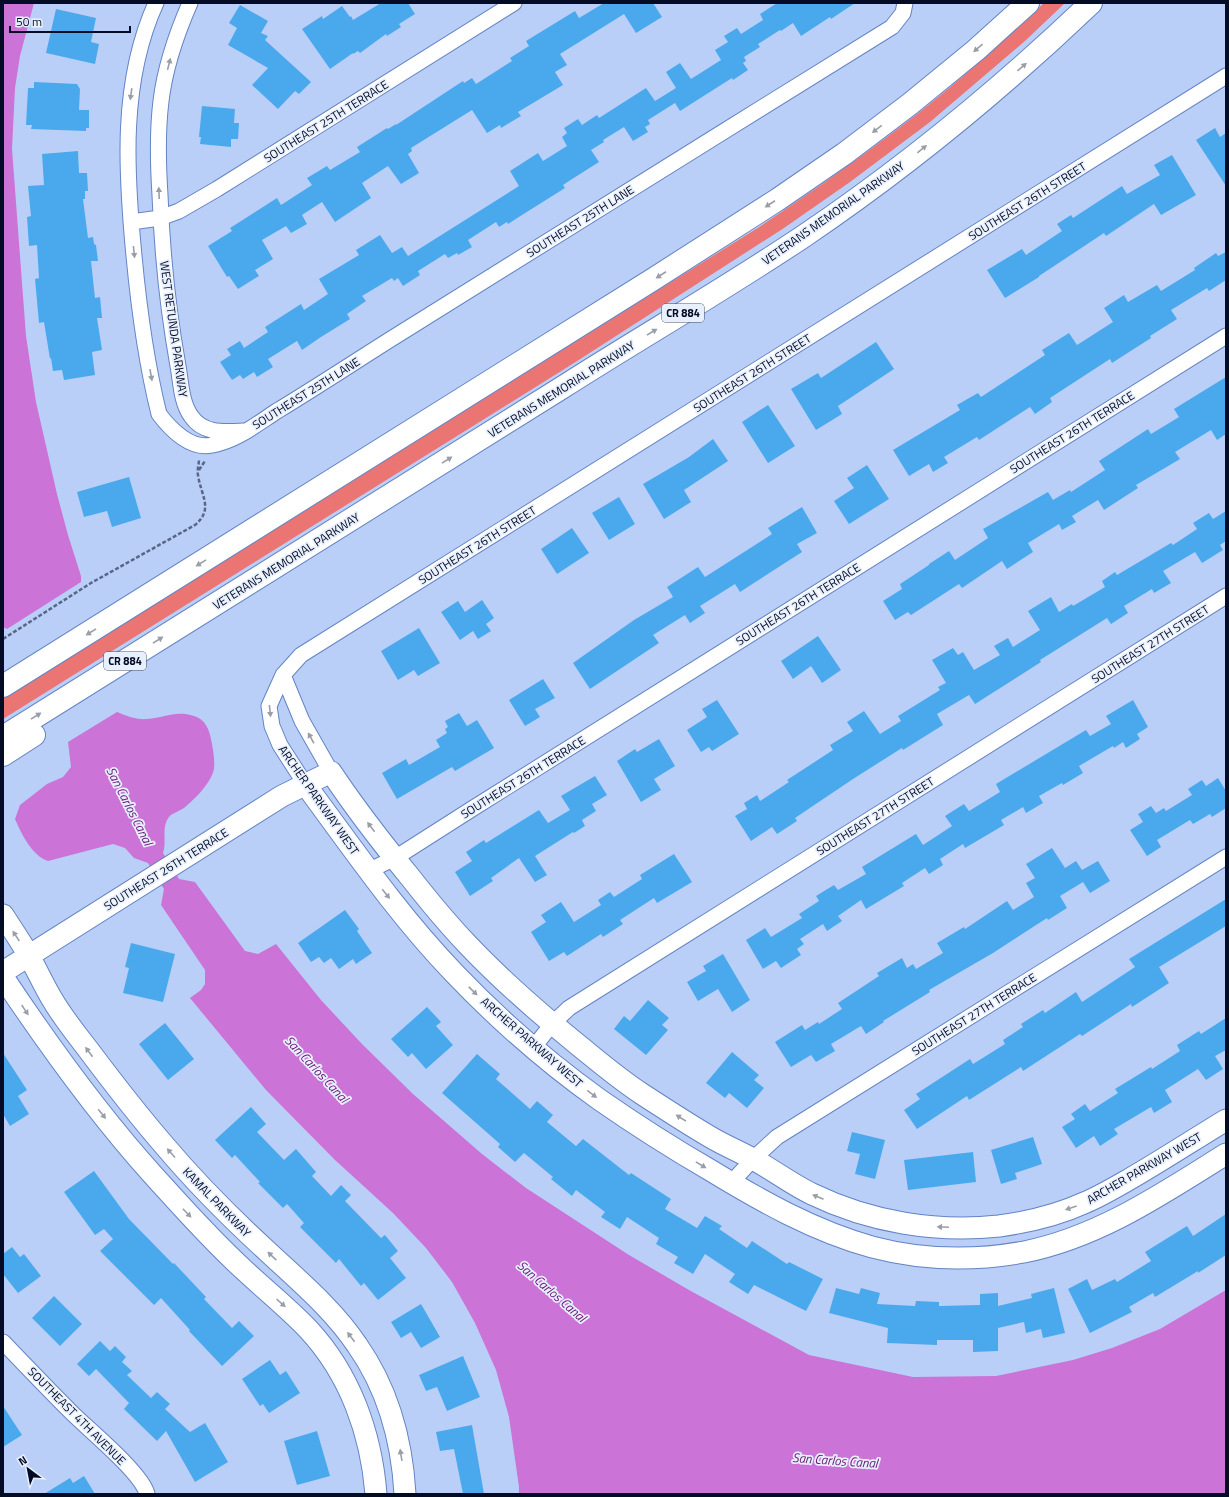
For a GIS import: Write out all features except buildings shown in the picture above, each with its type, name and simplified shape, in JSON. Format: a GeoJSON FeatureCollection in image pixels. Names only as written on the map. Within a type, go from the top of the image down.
{"type":"FeatureCollection","features":[{"type":"Feature","properties":{"kind":"highway"},"geometry":{"type":"LineString","coordinates":[[3,686],[646,285],[776,200],[844,154],[910,104],[976,50],[1028,3]]}},
{"type":"Feature","properties":{"kind":"highway","name":"VETERANS MEMORIAL PARKWAY"},"geometry":{"type":"LineString","coordinates":[[3,737],[803,237],[904,164],[996,89],[1091,3]]}},
{"type":"Feature","properties":{"kind":"highway"},"geometry":{"type":"LineString","coordinates":[[3,755],[291,575],[422,476]]}},
{"type":"Feature","properties":{"kind":"street"},"geometry":{"type":"LineString","coordinates":[[156,3],[138,58],[129,111],[128,164],[131,222],[138,300],[159,414],[182,438],[193,444],[209,446],[215,445],[226,442],[246,431]]}},
{"type":"Feature","properties":{"kind":"street","name":"WEST RETUNDA PARKWAY"},"geometry":{"type":"LineString","coordinates":[[190,3],[180,26],[172,51],[161,100],[158,150],[160,218],[174,343],[185,405],[191,416],[202,427],[212,431],[246,431]]}},
{"type":"Feature","properties":{"kind":"street","name":"SOUTHEAST 25TH TERRACE"},"geometry":{"type":"LineString","coordinates":[[131,222],[160,218],[179,211],[217,189],[514,3]]}},
{"type":"Feature","properties":{"kind":"street","name":"SOUTHEAST 25TH LANE"},"geometry":{"type":"LineString","coordinates":[[246,431],[892,27],[903,13],[905,3]]}},
{"type":"Feature","properties":{"kind":"street","name":"SOUTHEAST 26TH STREET"},"geometry":{"type":"LineString","coordinates":[[283,675],[300,655],[1226,76]]}},
{"type":"Feature","properties":{"kind":"street","name":"SOUTHEAST 26TH TERRACE"},"geometry":{"type":"LineString","coordinates":[[368,871],[395,858],[488,798],[1226,336]]}},
{"type":"Feature","properties":{"kind":"street","name":"SOUTHEAST 27TH STREET"},"geometry":{"type":"LineString","coordinates":[[534,1047],[552,1024],[569,1008],[1226,596]]}},
{"type":"Feature","properties":{"kind":"street","name":"ARCHER PARKWAY WEST"},"geometry":{"type":"LineString","coordinates":[[283,675],[302,721],[331,772],[395,858],[466,944],[552,1024],[640,1093],[714,1139],[753,1159],[812,1194],[843,1207],[876,1217],[909,1224],[942,1228],[1000,1226],[1035,1219],[1084,1204],[1159,1162],[1226,1120]]}},
{"type":"Feature","properties":{"kind":"street","name":"ARCHER PARKWAY WEST"},"geometry":{"type":"LineString","coordinates":[[283,675],[269,706],[272,726],[280,745],[305,784],[368,871],[406,920],[456,974],[509,1026],[599,1099],[663,1142],[731,1183],[794,1217],[832,1234],[872,1247],[894,1252],[938,1258],[981,1257],[1023,1252],[1064,1242],[1084,1235],[1157,1198],[1226,1154]]}},
{"type":"Feature","properties":{"kind":"street","name":"SOUTHEAST 26TH TERRACE"},"geometry":{"type":"LineString","coordinates":[[3,972],[282,796],[331,772]]}},
{"type":"Feature","properties":{"kind":"street","name":"SOUTHEAST 27TH TERRACE"},"geometry":{"type":"LineString","coordinates":[[731,1183],[753,1159],[777,1137],[1226,857]]}},
{"type":"Feature","properties":{"kind":"street","name":"KAMAL PARKWAY"},"geometry":{"type":"LineString","coordinates":[[3,915],[30,956],[53,1001],[122,1095],[165,1147],[207,1193],[320,1301],[340,1322],[358,1345],[375,1376],[394,1423],[400,1449],[405,1494]]}},
{"type":"Feature","properties":{"kind":"street"},"geometry":{"type":"LineString","coordinates":[[3,977],[34,1024],[82,1090],[132,1152],[184,1209],[242,1268],[292,1312],[324,1349],[344,1380],[361,1417],[369,1444],[374,1471],[376,1494]]}},
{"type":"Feature","properties":{"kind":"street","name":"SOUTHEAST 4TH AVENUE"},"geometry":{"type":"LineString","coordinates":[[6,1350],[135,1473],[146,1487],[147,1494]]}},
{"type":"Feature","properties":{"kind":"path"},"geometry":{"type":"LineString","coordinates":[[3,638],[91,584],[195,525],[202,519],[205,512],[205,504],[198,474]]}},
{"type":"Feature","properties":{"kind":"shaded area"},"geometry":{"type":"Polygon","coordinates":[[[1044,3],[1065,3],[1025,41],[930,122],[850,182],[784,228],[574,363],[3,719],[3,699],[756,229],[798,201],[921,111],[968,72],[1044,3]]]}},
{"type":"Feature","properties":{"kind":"water"},"geometry":{"type":"Polygon","coordinates":[[[3,3],[34,3],[20,56],[15,88],[12,149],[26,336],[36,402],[57,494],[81,576],[81,582],[7,629],[3,627],[3,3]]]}},
{"type":"Feature","properties":{"kind":"water","name":"San Carlos Canal"},"geometry":{"type":"Polygon","coordinates":[[[117,712],[139,719],[187,714],[201,719],[208,728],[214,758],[214,769],[210,780],[193,800],[184,808],[169,817],[165,825],[163,853],[179,879],[195,882],[245,951],[258,954],[276,944],[321,1000],[362,1044],[413,1094],[482,1154],[526,1188],[629,1255],[689,1290],[809,1355],[913,1377],[996,1376],[1073,1360],[1112,1348],[1160,1329],[1226,1290],[1226,1494],[519,1494],[509,1417],[496,1370],[475,1323],[452,1282],[426,1248],[393,1213],[335,1160],[266,1090],[190,998],[201,990],[205,984],[205,970],[161,905],[164,889],[148,863],[134,858],[125,848],[113,844],[48,861],[32,849],[20,831],[15,819],[20,805],[47,784],[63,777],[71,767],[68,742],[117,712]]]}}]}
